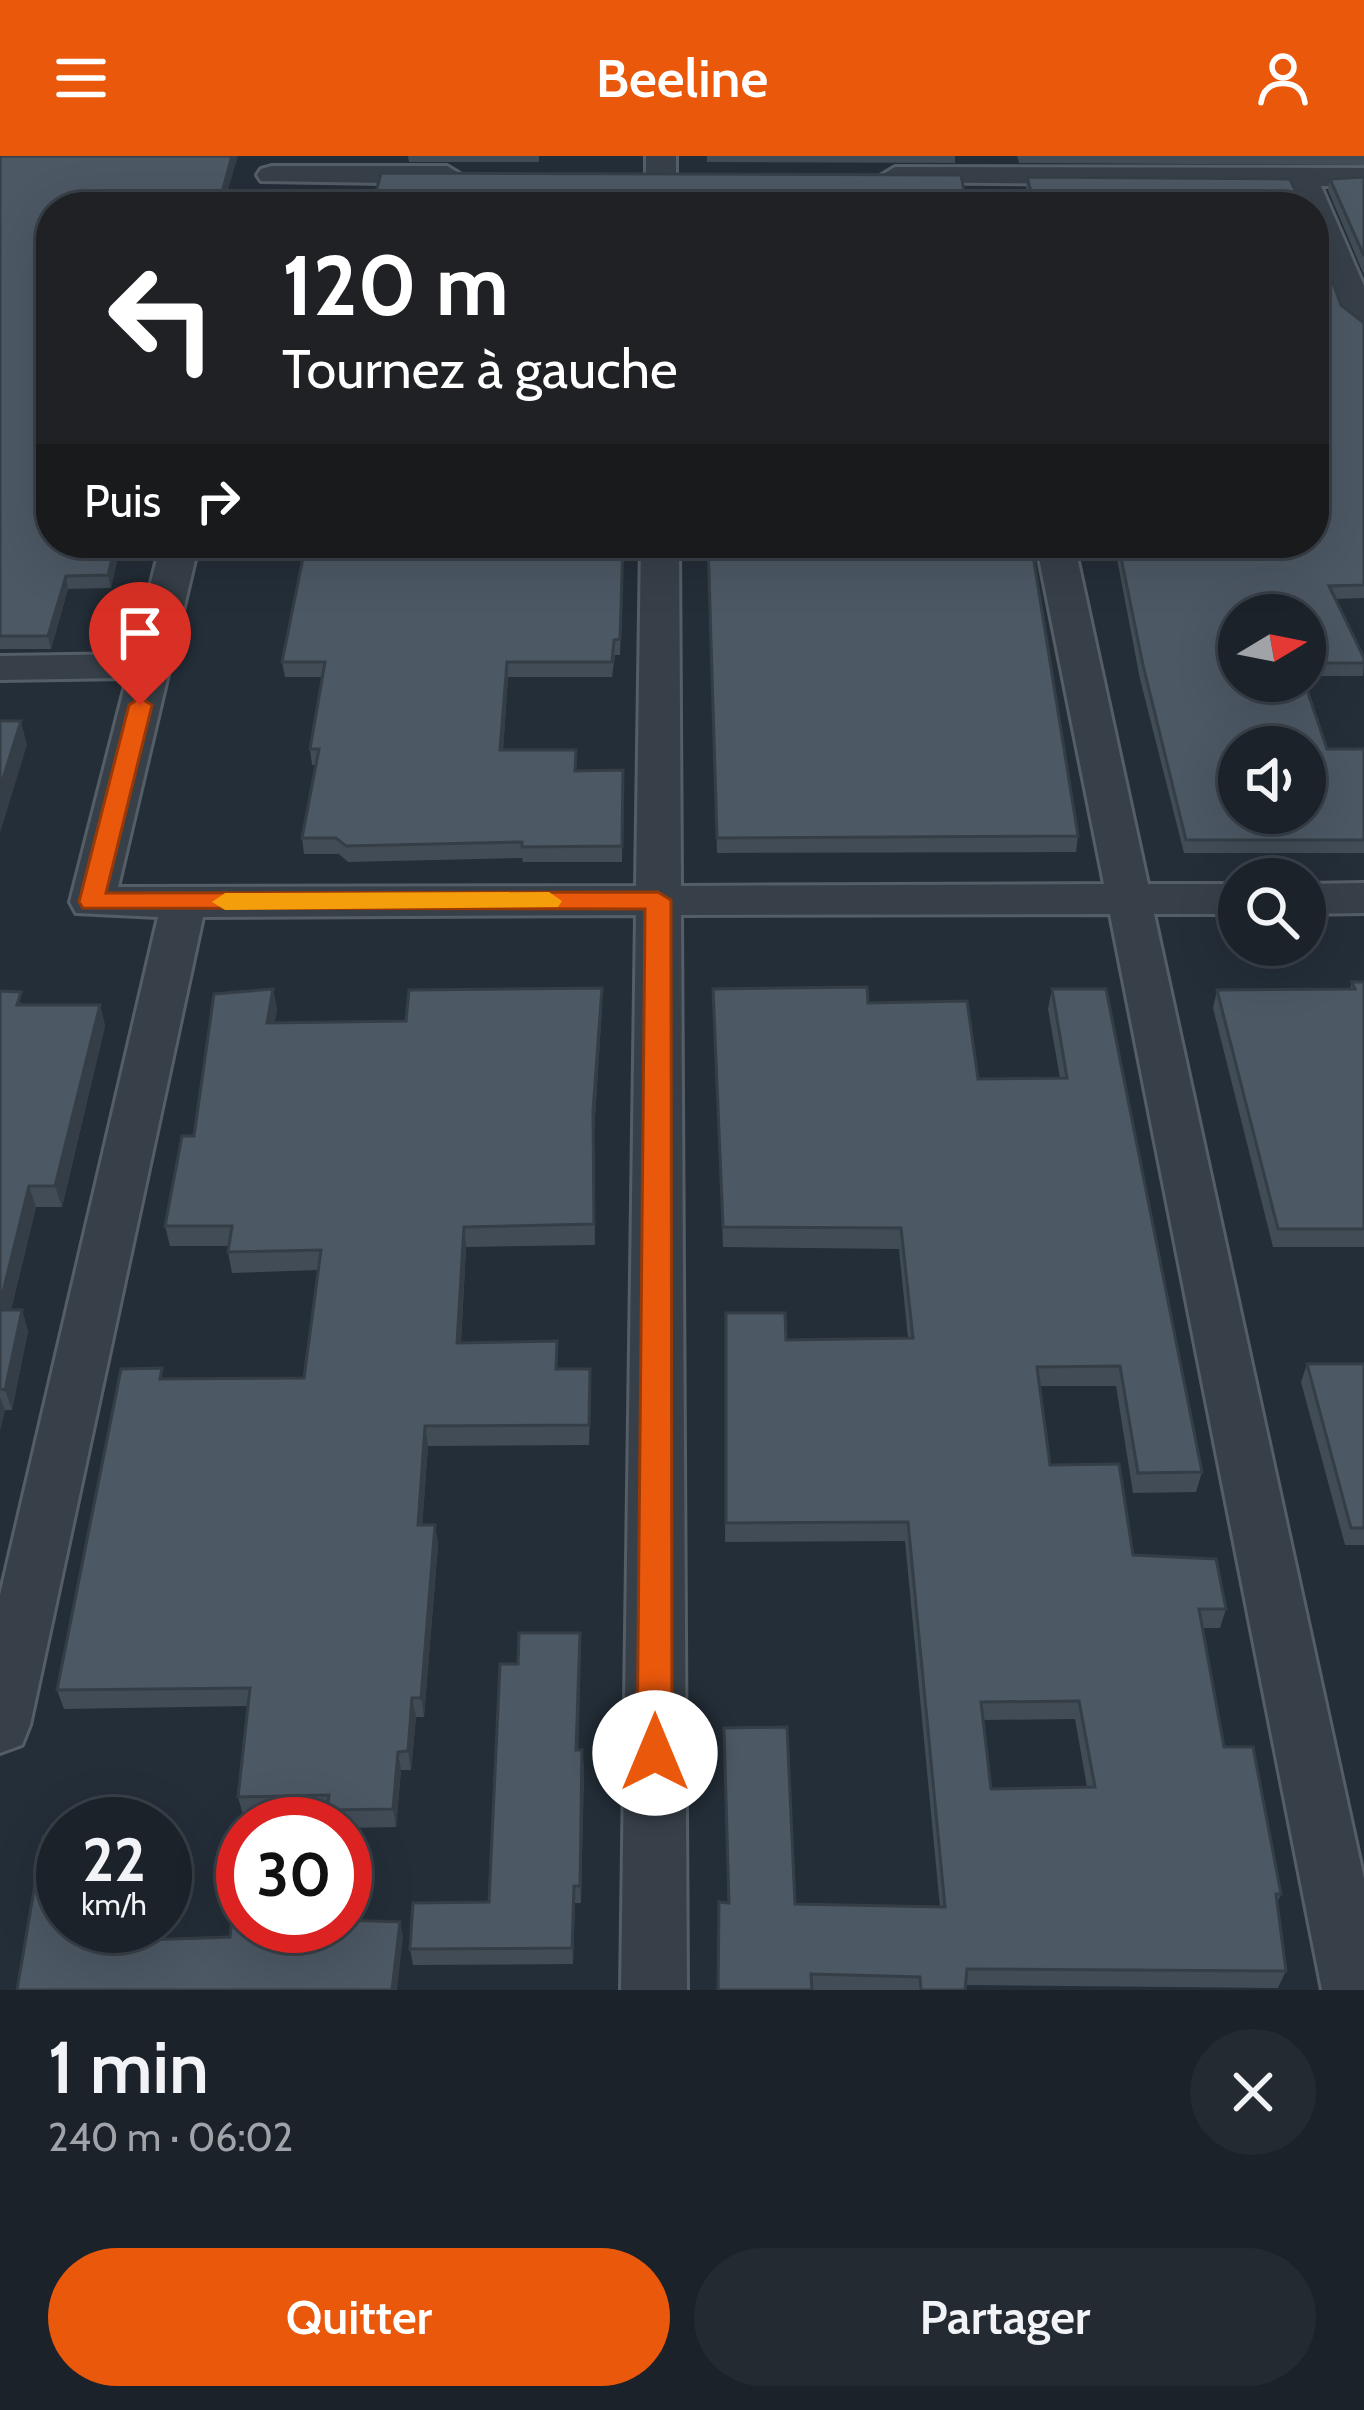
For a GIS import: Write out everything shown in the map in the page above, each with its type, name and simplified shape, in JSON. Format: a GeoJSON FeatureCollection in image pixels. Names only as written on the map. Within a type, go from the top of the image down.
{"type":"FeatureCollection","features":[{"type":"Feature","properties":{"kind":"street"},"geometry":{"type":"LineString","coordinates":[[274,166],[478,176]]}},
{"type":"Feature","properties":{"kind":"street"},"geometry":{"type":"LineString","coordinates":[[866,176],[982,192],[1364,177]]}},
{"type":"Feature","properties":{"kind":"street"},"geometry":{"type":"LineString","coordinates":[[1302,177],[1308,192]]}},
{"type":"Feature","properties":{"kind":"street"},"geometry":{"type":"LineString","coordinates":[[1329,241],[1364,324]]}},
{"type":"Feature","properties":{"kind":"street"},"geometry":{"type":"LineString","coordinates":[[176,558],[92,902],[1218,899]]}},
{"type":"Feature","properties":{"kind":"street"},"geometry":{"type":"LineString","coordinates":[[654,1990],[660,558]]}},
{"type":"Feature","properties":{"kind":"street"},"geometry":{"type":"LineString","coordinates":[[1058,558],[1354,1990]]}},
{"type":"Feature","properties":{"kind":"street"},"geometry":{"type":"LineString","coordinates":[[0,668],[150,666]]}},
{"type":"Feature","properties":{"kind":"street"},"geometry":{"type":"LineString","coordinates":[[1326,898],[1364,898]]}},
{"type":"Feature","properties":{"kind":"street"},"geometry":{"type":"LineString","coordinates":[[0,1725],[184,902]]}},
{"type":"Feature","properties":{"kind":"building"},"geometry":{"type":"Polygon","coordinates":[[[0,156],[232,156],[222,192],[36,192],[36,558],[112,558],[108,575],[66,576],[48,636],[0,636],[0,156]]]}},
{"type":"Feature","properties":{"kind":"building"},"geometry":{"type":"Polygon","coordinates":[[[381,173],[961,175],[964,192],[376,192],[381,173]]]}},
{"type":"Feature","properties":{"kind":"building"},"geometry":{"type":"Polygon","coordinates":[[[1027,177],[1290,179],[1296,192],[1031,192],[1027,177]]]}},
{"type":"Feature","properties":{"kind":"building"},"geometry":{"type":"Polygon","coordinates":[[[1364,177],[1364,256],[1330,179],[1364,177]]]}},
{"type":"Feature","properties":{"kind":"building"},"geometry":{"type":"Polygon","coordinates":[[[1329,272],[1341,305],[1364,323],[1364,585],[1329,586],[1364,663],[1326,663],[1326,594],[1218,594],[1218,702],[1311,702],[1319,726],[1218,726],[1218,834],[1326,834],[1326,746],[1364,749],[1364,840],[1186,840],[1121,558],[1329,558],[1329,272]]]}},
{"type":"Feature","properties":{"kind":"building"},"geometry":{"type":"Polygon","coordinates":[[[303,558],[623,558],[620,639],[614,640],[612,662],[507,662],[500,750],[576,750],[575,771],[623,770],[622,846],[522,847],[522,842],[346,846],[336,838],[302,838],[319,749],[310,749],[325,662],[282,662],[303,558]]]}},
{"type":"Feature","properties":{"kind":"building"},"geometry":{"type":"Polygon","coordinates":[[[708,558],[1033,558],[1078,836],[717,838],[708,558]]]}},
{"type":"Feature","properties":{"kind":"building"},"geometry":{"type":"Polygon","coordinates":[[[0,721],[21,721],[0,788],[0,721]]]}},
{"type":"Feature","properties":{"kind":"building"},"geometry":{"type":"Polygon","coordinates":[[[1352,982],[1364,982],[1364,1229],[1278,1229],[1217,990],[1355,989],[1352,982]]]}},
{"type":"Feature","properties":{"kind":"building"},"geometry":{"type":"Polygon","coordinates":[[[867,987],[868,1003],[967,1001],[978,1079],[1067,1078],[1052,989],[1106,989],[1202,1472],[1138,1473],[1120,1366],[1037,1367],[1050,1465],[1119,1464],[1133,1555],[1216,1559],[1226,1609],[1199,1609],[1224,1747],[1253,1747],[1281,1894],[1276,1894],[1286,1971],[967,1969],[965,1990],[921,1990],[920,1977],[811,1974],[812,1990],[718,1990],[719,1902],[729,1903],[724,1728],[787,1727],[795,1904],[945,1907],[908,1522],[726,1523],[726,1313],[785,1313],[786,1340],[913,1338],[901,1228],[723,1227],[713,989],[867,987]],[[1079,1701],[981,1702],[991,1789],[1095,1787],[1079,1701]]]}},
{"type":"Feature","properties":{"kind":"building"},"geometry":{"type":"Polygon","coordinates":[[[602,988],[593,1111],[594,1224],[464,1227],[457,1343],[557,1341],[556,1369],[590,1369],[589,1425],[425,1426],[418,1525],[435,1525],[421,1698],[412,1698],[408,1751],[398,1752],[393,1809],[372,1809],[372,1797],[238,1797],[250,1688],[57,1690],[121,1369],[162,1368],[160,1379],[304,1378],[321,1250],[228,1252],[232,1226],[165,1226],[182,1136],[194,1136],[214,994],[273,989],[267,1023],[406,1021],[409,990],[602,988]]]}},
{"type":"Feature","properties":{"kind":"building"},"geometry":{"type":"Polygon","coordinates":[[[0,991],[21,992],[17,1005],[100,1005],[55,1186],[29,1186],[0,1304],[0,991]]]}},
{"type":"Feature","properties":{"kind":"building"},"geometry":{"type":"Polygon","coordinates":[[[0,1310],[22,1310],[5,1390],[0,1389],[0,1310]]]}},
{"type":"Feature","properties":{"kind":"building"},"geometry":{"type":"Polygon","coordinates":[[[1307,1364],[1364,1364],[1364,1528],[1351,1528],[1307,1364]]]}},
{"type":"Feature","properties":{"kind":"building"},"geometry":{"type":"Polygon","coordinates":[[[519,1633],[580,1633],[576,1750],[582,1750],[580,1886],[574,1886],[572,1948],[410,1949],[413,1903],[489,1902],[500,1664],[518,1664],[519,1633]]]}},
{"type":"Feature","properties":{"kind":"building"},"geometry":{"type":"Polygon","coordinates":[[[36,1878],[36,1953],[192,1953],[192,1938],[216,1937],[216,1953],[372,1953],[372,1921],[400,1922],[392,1990],[17,1990],[36,1878]]]}},
{"type":"Feature","properties":{"kind":"slow traffic"},"geometry":{"type":"LineString","coordinates":[[225,902],[549,901]]}},
{"type":"Feature","properties":{"kind":"route"},"geometry":{"type":"LineString","coordinates":[[140,705],[92,902],[658,900],[655,1753]]}}]}
